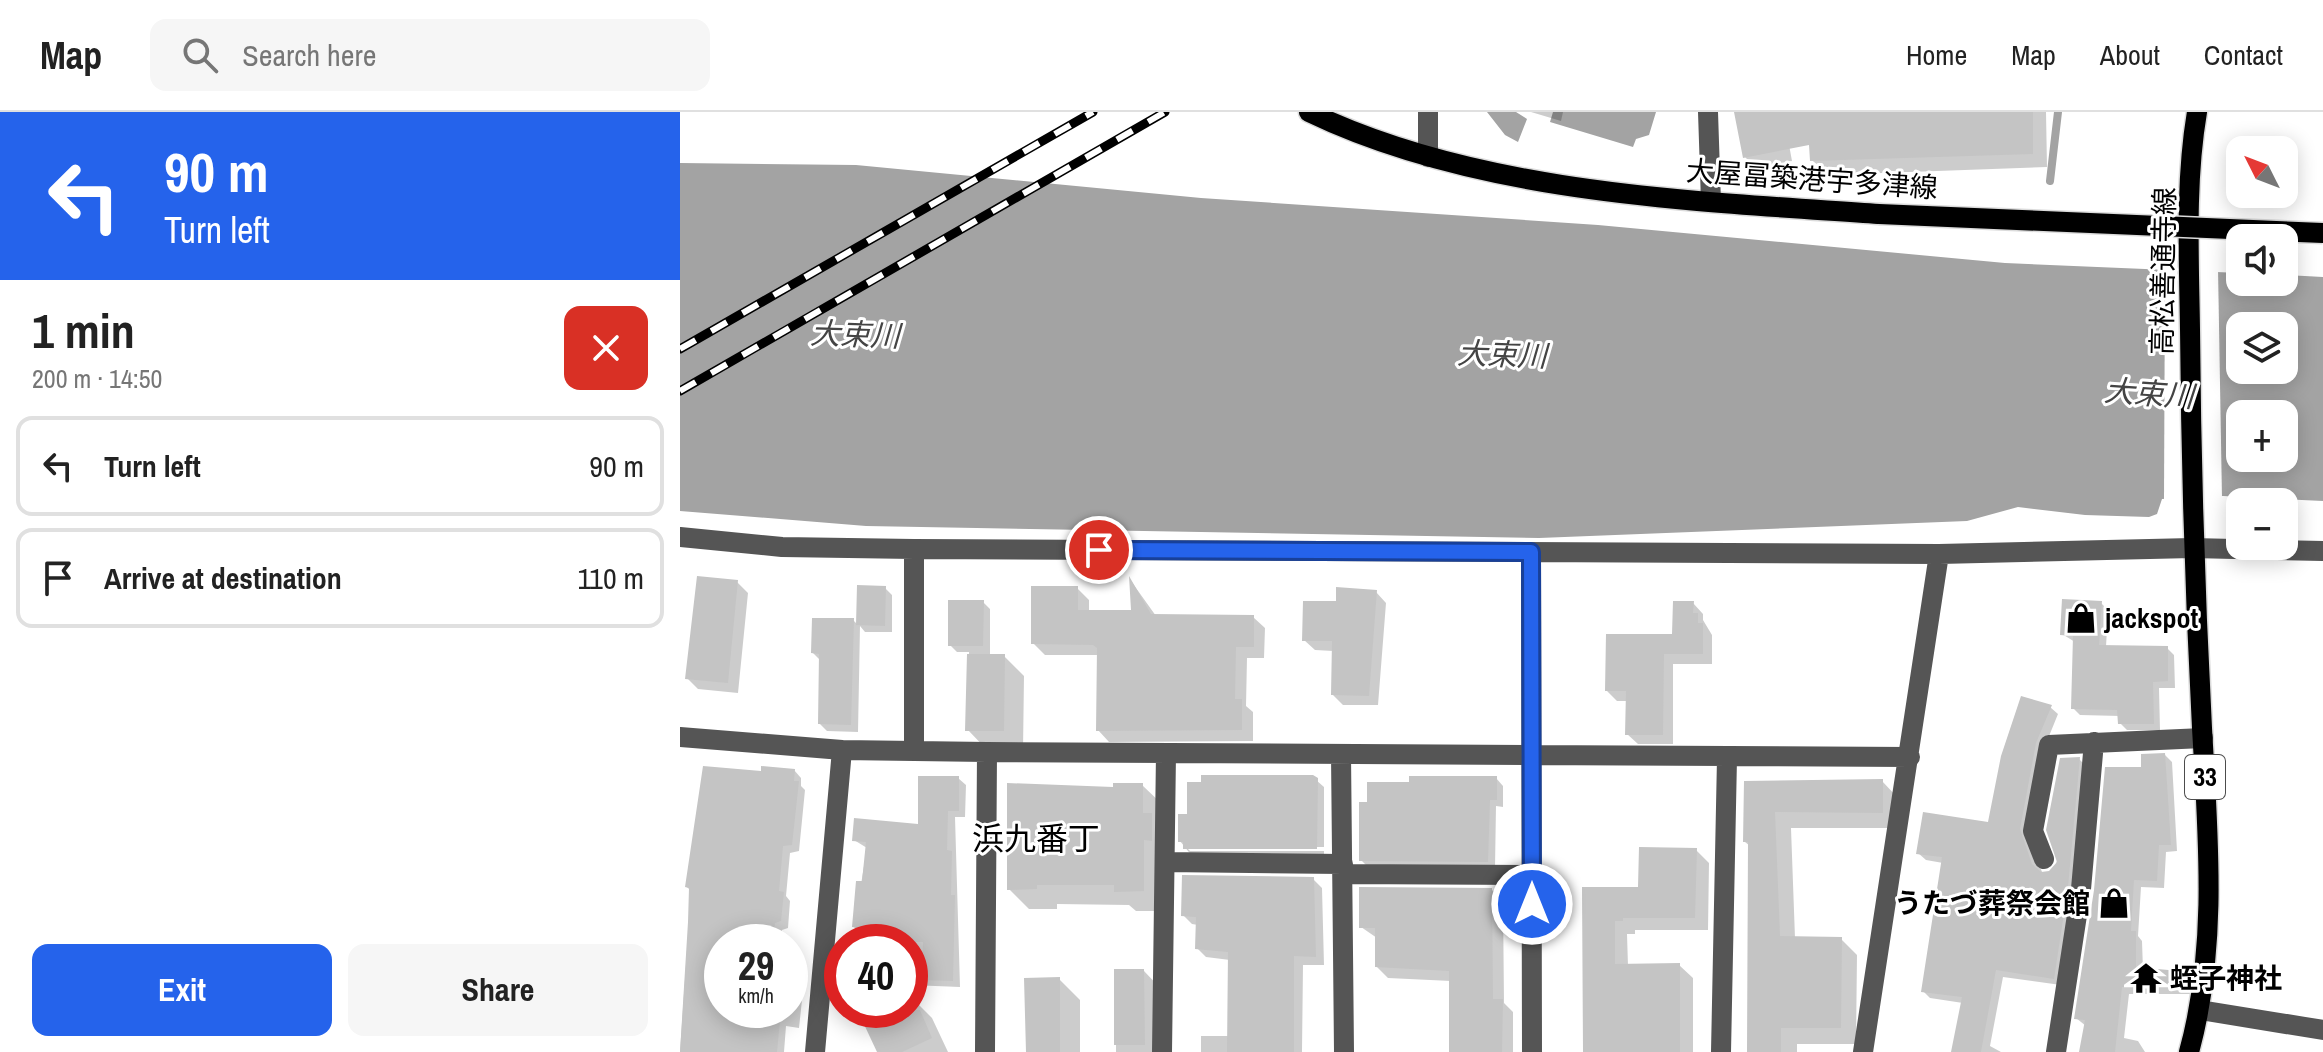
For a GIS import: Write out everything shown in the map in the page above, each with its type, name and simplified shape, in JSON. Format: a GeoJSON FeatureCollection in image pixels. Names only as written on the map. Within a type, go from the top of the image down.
{"type":"FeatureCollection","features":[{"type":"Feature","properties":{"kind":"main road","name":"大屋冨築港宇多津線"},"geometry":{"type":"LineString","coordinates":[[1309,112],[1428,157],[1504,175],[1711,202],[1879,214],[2323,233]]}},
{"type":"Feature","properties":{"kind":"main road","name":"高松善通寺線"},"geometry":{"type":"LineString","coordinates":[[2189,1052],[2200,1010],[2208,914],[2191,500],[2189,260],[2197,112]]}},
{"type":"Feature","properties":{"kind":"street"},"geometry":{"type":"LineString","coordinates":[[1428,112],[1428,157]]}},
{"type":"Feature","properties":{"kind":"street"},"geometry":{"type":"LineString","coordinates":[[1708,112],[1711,202]]}},
{"type":"Feature","properties":{"kind":"street"},"geometry":{"type":"LineString","coordinates":[[680,537],[782,547],[914,549],[1939,554],[2192,548],[2323,551]]}},
{"type":"Feature","properties":{"kind":"street"},"geometry":{"type":"LineString","coordinates":[[914,549],[914,751]]}},
{"type":"Feature","properties":{"kind":"street"},"geometry":{"type":"LineString","coordinates":[[1531,552],[1532,1052]]}},
{"type":"Feature","properties":{"kind":"street"},"geometry":{"type":"LineString","coordinates":[[1863,1052],[1939,554]]}},
{"type":"Feature","properties":{"kind":"street"},"geometry":{"type":"LineString","coordinates":[[680,737],[842,750],[1910,757]]}},
{"type":"Feature","properties":{"kind":"street"},"geometry":{"type":"LineString","coordinates":[[2044,859],[2033,831],[2049,745],[2203,738]]}},
{"type":"Feature","properties":{"kind":"street"},"geometry":{"type":"LineString","coordinates":[[2056,1052],[2081,889],[2094,742]]}},
{"type":"Feature","properties":{"kind":"street"},"geometry":{"type":"LineString","coordinates":[[815,1052],[842,750]]}},
{"type":"Feature","properties":{"kind":"street"},"geometry":{"type":"LineString","coordinates":[[985,1052],[987,752]]}},
{"type":"Feature","properties":{"kind":"street"},"geometry":{"type":"LineString","coordinates":[[1162,1052],[1166,753]]}},
{"type":"Feature","properties":{"kind":"street"},"geometry":{"type":"LineString","coordinates":[[1341,754],[1344,1052]]}},
{"type":"Feature","properties":{"kind":"street"},"geometry":{"type":"LineString","coordinates":[[1721,1052],[1727,758]]}},
{"type":"Feature","properties":{"kind":"street"},"geometry":{"type":"LineString","coordinates":[[1165,862],[1532,875]]}},
{"type":"Feature","properties":{"kind":"street"},"geometry":{"type":"LineString","coordinates":[[2200,1010],[2323,1030]]}},
{"type":"Feature","properties":{"kind":"water"},"geometry":{"type":"Polygon","coordinates":[[[1487,112],[1516,112],[1527,119],[1518,142],[1505,135],[1487,112]]]}},
{"type":"Feature","properties":{"kind":"water"},"geometry":{"type":"Polygon","coordinates":[[[1553,112],[1656,112],[1649,135],[1636,139],[1633,147],[1550,122],[1553,112]]]}},
{"type":"Feature","properties":{"kind":"water","name":"大束川"},"geometry":{"type":"Polygon","coordinates":[[[680,163],[856,165],[1201,198],[1598,225],[2005,263],[2226,272],[2226,296],[2298,296],[2298,276],[2323,277],[2323,501],[2298,500],[2298,488],[2226,488],[2226,496],[2162,499],[2157,514],[2149,517],[2085,515],[2018,507],[1967,521],[1539,538],[866,526],[680,511],[680,163]]]}},
{"type":"Feature","properties":{"kind":"pier"},"geometry":{"type":"Polygon","coordinates":[[[2165,266],[2218,268],[2222,499],[2164,500],[2165,266]]]}},
{"type":"Feature","properties":{"kind":"building"},"geometry":{"type":"Polygon","coordinates":[[[1734,112],[2033,112],[2033,154],[1810,161],[1809,145],[1743,158],[1734,112]]]}},
{"type":"Feature","properties":{"kind":"building"},"geometry":{"type":"Polygon","coordinates":[[[697,576],[738,580],[728,683],[685,679],[697,576]]]}},
{"type":"Feature","properties":{"kind":"building"},"geometry":{"type":"Polygon","coordinates":[[[1129,576],[1151,614],[1254,615],[1254,647],[1236,647],[1235,699],[1242,699],[1242,730],[1096,731],[1097,648],[1093,645],[1031,644],[1031,586],[1078,586],[1078,610],[1131,610],[1129,576]]]}},
{"type":"Feature","properties":{"kind":"building"},"geometry":{"type":"Polygon","coordinates":[[[857,585],[886,586],[885,626],[856,625],[857,585]]]}},
{"type":"Feature","properties":{"kind":"building"},"geometry":{"type":"Polygon","coordinates":[[[1336,587],[1377,590],[1369,696],[1331,695],[1332,641],[1302,641],[1303,601],[1336,601],[1336,587]]]}},
{"type":"Feature","properties":{"kind":"building"},"geometry":{"type":"Polygon","coordinates":[[[2062,599],[2102,601],[2099,645],[2168,646],[2168,681],[2153,682],[2154,724],[2118,724],[2117,710],[2071,709],[2073,636],[2060,635],[2062,599]]]}},
{"type":"Feature","properties":{"kind":"building"},"geometry":{"type":"Polygon","coordinates":[[[948,600],[984,600],[983,646],[948,646],[948,600]]]}},
{"type":"Feature","properties":{"kind":"building"},"geometry":{"type":"Polygon","coordinates":[[[1673,601],[1694,601],[1693,613],[1698,613],[1698,623],[1703,623],[1703,654],[1664,654],[1663,735],[1625,735],[1626,691],[1605,691],[1606,634],[1672,634],[1673,601]]]}},
{"type":"Feature","properties":{"kind":"building"},"geometry":{"type":"Polygon","coordinates":[[[812,618],[854,618],[851,725],[818,724],[819,654],[811,653],[812,618]]]}},
{"type":"Feature","properties":{"kind":"building"},"geometry":{"type":"Polygon","coordinates":[[[967,654],[1005,654],[1004,731],[965,731],[967,654]]]}},
{"type":"Feature","properties":{"kind":"building"},"geometry":{"type":"Polygon","coordinates":[[[2021,696],[2052,705],[2036,743],[2020,829],[2032,864],[2041,872],[2049,871],[2057,862],[2046,830],[2060,758],[2080,757],[2068,887],[2054,979],[1996,970],[1981,1052],[1951,1052],[1962,997],[1921,992],[1942,857],[1916,854],[1923,812],[1988,822],[2001,756],[2021,696]]]}},
{"type":"Feature","properties":{"kind":"building"},"geometry":{"type":"Polygon","coordinates":[[[2165,753],[2171,845],[2159,845],[2157,881],[2134,880],[2131,931],[2136,931],[2136,967],[2190,972],[2189,987],[2122,987],[2115,1052],[2079,1052],[2085,1020],[2074,1019],[2094,890],[2105,767],[2141,767],[2141,754],[2165,753]]]}},
{"type":"Feature","properties":{"kind":"building"},"geometry":{"type":"Polygon","coordinates":[[[703,766],[761,771],[761,766],[795,769],[794,781],[799,781],[792,845],[783,846],[779,891],[784,892],[781,921],[775,924],[704,924],[704,1028],[779,1028],[777,1052],[680,1052],[688,922],[689,888],[685,887],[703,766]]]}},
{"type":"Feature","properties":{"kind":"building"},"geometry":{"type":"Polygon","coordinates":[[[1201,775],[1313,775],[1318,778],[1317,849],[1183,849],[1183,842],[1178,842],[1178,814],[1187,814],[1187,782],[1201,782],[1201,775]]]}},
{"type":"Feature","properties":{"kind":"building"},"geometry":{"type":"Polygon","coordinates":[[[918,776],[959,776],[959,811],[948,811],[947,850],[952,851],[951,895],[955,895],[953,981],[928,980],[928,924],[852,924],[856,881],[862,881],[866,842],[852,841],[854,818],[918,824],[918,776]]]}},
{"type":"Feature","properties":{"kind":"building"},"geometry":{"type":"Polygon","coordinates":[[[1409,776],[1497,776],[1497,800],[1490,800],[1488,862],[1359,861],[1359,802],[1367,802],[1367,782],[1409,782],[1409,776]]]}},
{"type":"Feature","properties":{"kind":"building"},"geometry":{"type":"Polygon","coordinates":[[[1883,779],[1883,813],[1775,812],[1780,936],[1842,937],[1841,1028],[1781,1028],[1781,1052],[1747,1052],[1748,842],[1743,842],[1744,781],[1883,779]]]}},
{"type":"Feature","properties":{"kind":"building"},"geometry":{"type":"Polygon","coordinates":[[[1007,783],[1113,787],[1113,783],[1143,783],[1143,813],[1152,813],[1152,841],[1144,840],[1144,891],[1114,892],[1114,885],[1037,885],[1037,889],[1007,890],[1007,783]]]}},
{"type":"Feature","properties":{"kind":"building"},"geometry":{"type":"Polygon","coordinates":[[[1639,847],[1697,848],[1695,918],[1623,918],[1623,921],[1615,921],[1615,964],[1680,963],[1680,1052],[1583,1052],[1582,887],[1638,887],[1639,847]]]}},
{"type":"Feature","properties":{"kind":"building"},"geometry":{"type":"Polygon","coordinates":[[[1182,875],[1314,877],[1316,957],[1294,956],[1294,1052],[1227,1052],[1228,952],[1195,949],[1196,917],[1181,916],[1182,875]]]}},
{"type":"Feature","properties":{"kind":"building"},"geometry":{"type":"Polygon","coordinates":[[[1359,887],[1492,888],[1493,999],[1503,999],[1502,1052],[1449,1052],[1449,971],[1375,967],[1375,928],[1359,928],[1359,887]]]}},
{"type":"Feature","properties":{"kind":"building"},"geometry":{"type":"Polygon","coordinates":[[[1114,969],[1144,969],[1145,1045],[1114,1045],[1114,969]]]}},
{"type":"Feature","properties":{"kind":"building"},"geometry":{"type":"Polygon","coordinates":[[[1060,977],[1060,1052],[1026,1052],[1024,978],[1060,977]]]}},
{"type":"Feature","properties":{"kind":"building"},"geometry":{"type":"Polygon","coordinates":[[[866,1028],[928,1028],[932,1038],[902,1052],[877,1052],[866,1028]]]}},
{"type":"Feature","properties":{"kind":"waterway"},"geometry":{"type":"LineString","coordinates":[[2050,181],[2058,112]]}},
{"type":"Feature","properties":{"kind":"railway"},"geometry":{"type":"LineString","coordinates":[[680,349],[1093,112]]}},
{"type":"Feature","properties":{"kind":"railway"},"geometry":{"type":"LineString","coordinates":[[680,391],[1165,112]]}},
{"type":"Feature","properties":{"kind":"place","name":"jackspot"},"geometry":{"type":"Point","coordinates":[2081,618]}},
{"type":"Feature","properties":{"kind":"place","name":"うたづ葬祭会館"},"geometry":{"type":"Point","coordinates":[2114,903]}},
{"type":"Feature","properties":{"kind":"place","name":"蛭子神社"},"geometry":{"type":"Point","coordinates":[2146,978]}},
{"type":"Feature","properties":{"kind":"district","name":"浜九番丁"},"geometry":{"type":"Point","coordinates":[1036,839]}},
{"type":"Feature","properties":{"kind":"route"},"geometry":{"type":"LineString","coordinates":[[1099,550],[1531,552],[1532,904]]}}]}
